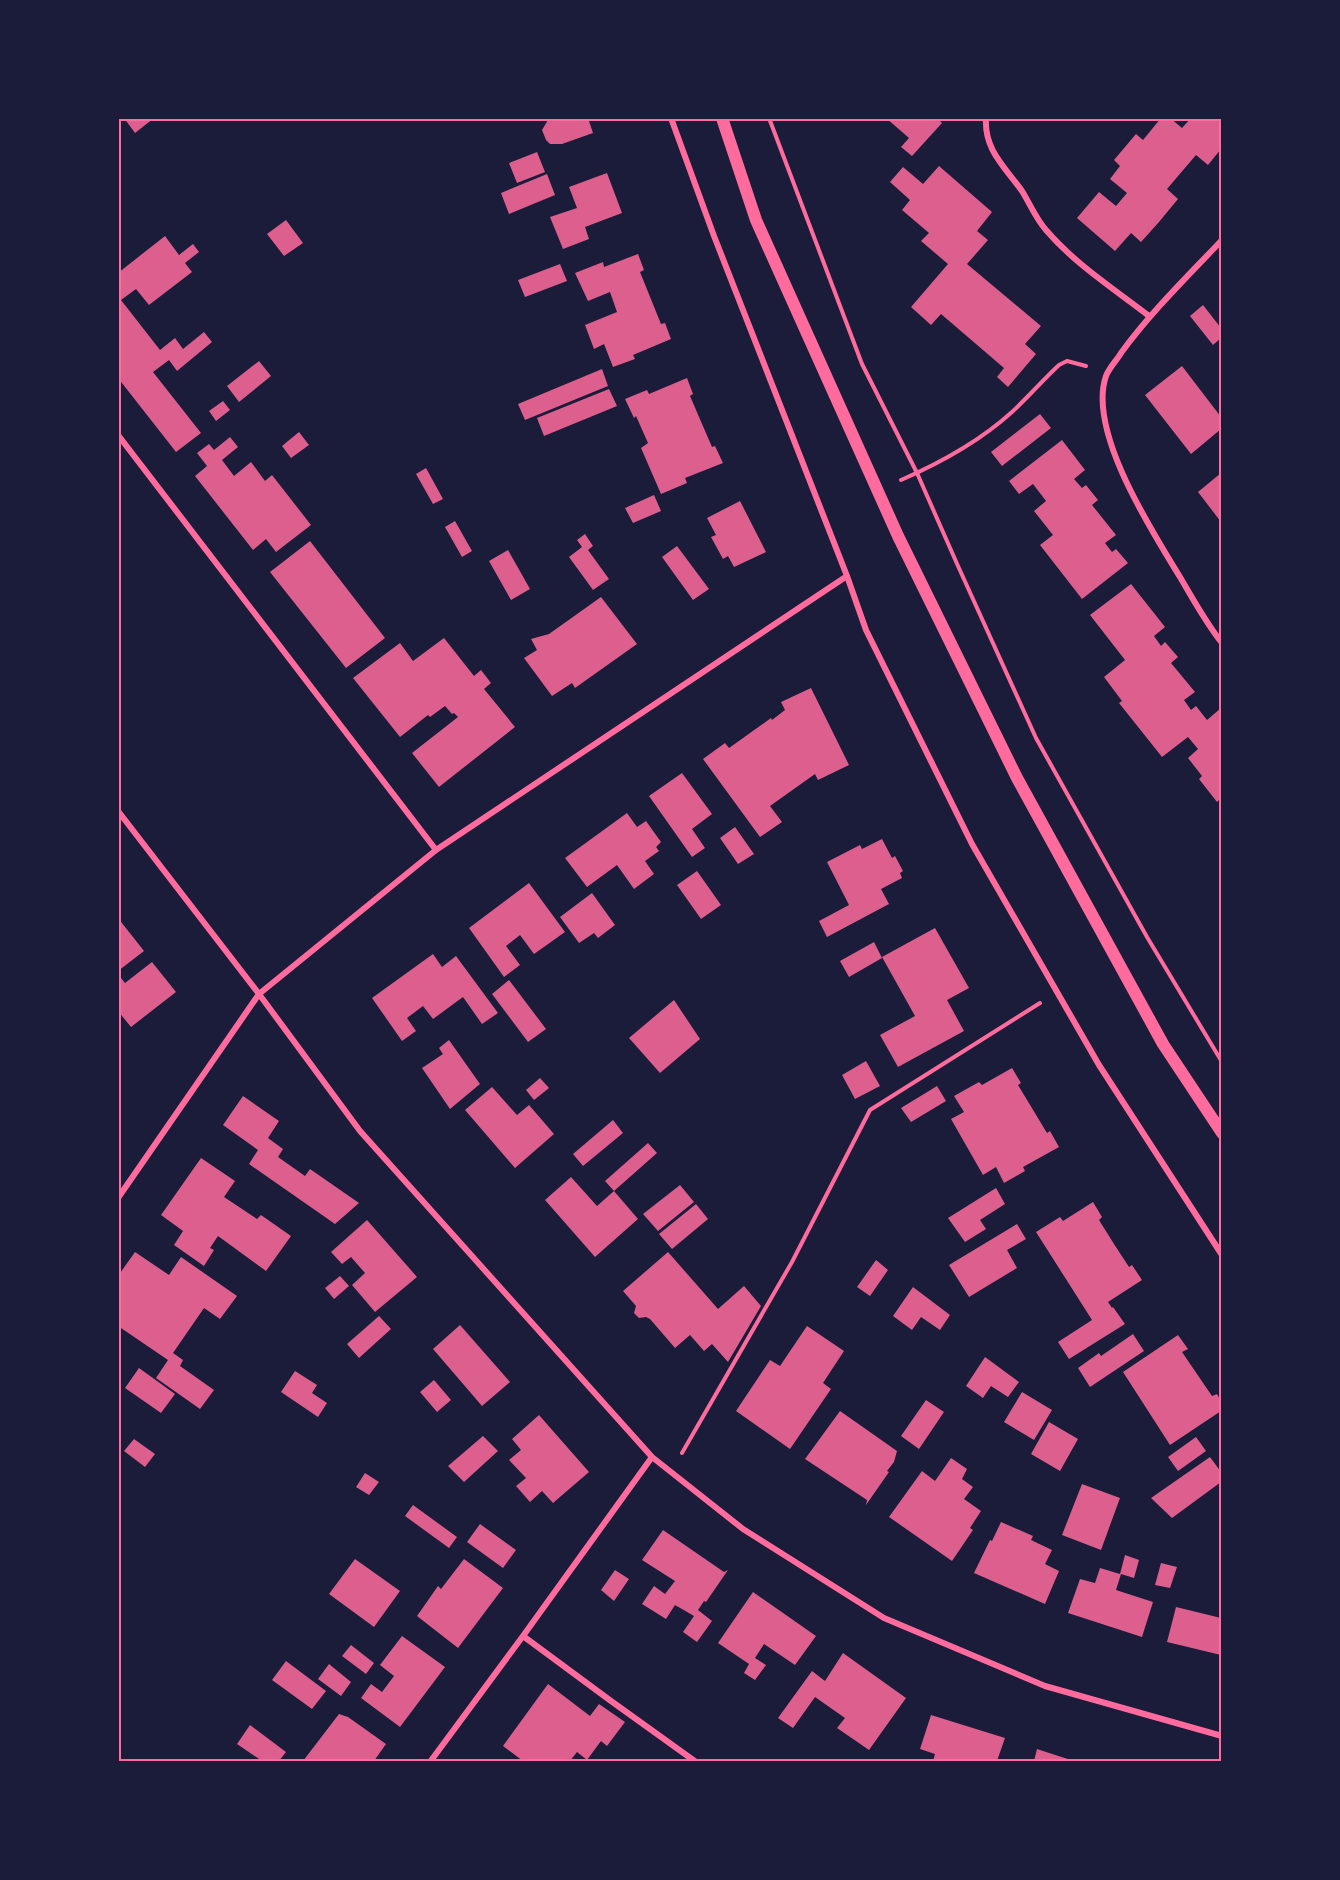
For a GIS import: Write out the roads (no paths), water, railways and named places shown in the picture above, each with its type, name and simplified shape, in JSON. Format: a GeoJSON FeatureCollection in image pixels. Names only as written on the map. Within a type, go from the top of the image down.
{"type":"FeatureCollection","features":[{"type":"Feature","properties":{"kind":"main road"},"geometry":{"type":"LineString","coordinates":[[722,118],[756,220],[898,536],[1017,778],[1164,1044],[1221,1133]]}},
{"type":"Feature","properties":{"kind":"street"},"geometry":{"type":"LineString","coordinates":[[671,118],[714,236],[866,630],[967,833],[1057,992],[1099,1065],[1221,1255]]}},
{"type":"Feature","properties":{"kind":"street"},"geometry":{"type":"LineString","coordinates":[[986,118],[988,143],[1000,164],[1021,190],[1044,229],[1071,256],[1149,316]]}},
{"type":"Feature","properties":{"kind":"street"},"geometry":{"type":"LineString","coordinates":[[1221,240],[1149,316],[1106,375],[1102,400],[1106,424],[1119,466],[1138,507],[1221,643]]}},
{"type":"Feature","properties":{"kind":"street"},"geometry":{"type":"LineString","coordinates":[[118,435],[436,850]]}},
{"type":"Feature","properties":{"kind":"street"},"geometry":{"type":"LineString","coordinates":[[118,1198],[259,994],[436,850],[847,576]]}},
{"type":"Feature","properties":{"kind":"street"},"geometry":{"type":"LineString","coordinates":[[1215,634],[1221,629]]}},
{"type":"Feature","properties":{"kind":"street"},"geometry":{"type":"LineString","coordinates":[[118,811],[259,994],[360,1131],[652,1457],[743,1529],[884,1618],[1045,1686],[1221,1736]]}},
{"type":"Feature","properties":{"kind":"street"},"geometry":{"type":"LineString","coordinates":[[430,1761],[652,1457]]}},
{"type":"Feature","properties":{"kind":"street"},"geometry":{"type":"LineString","coordinates":[[523,1636],[696,1761]]}}]}
